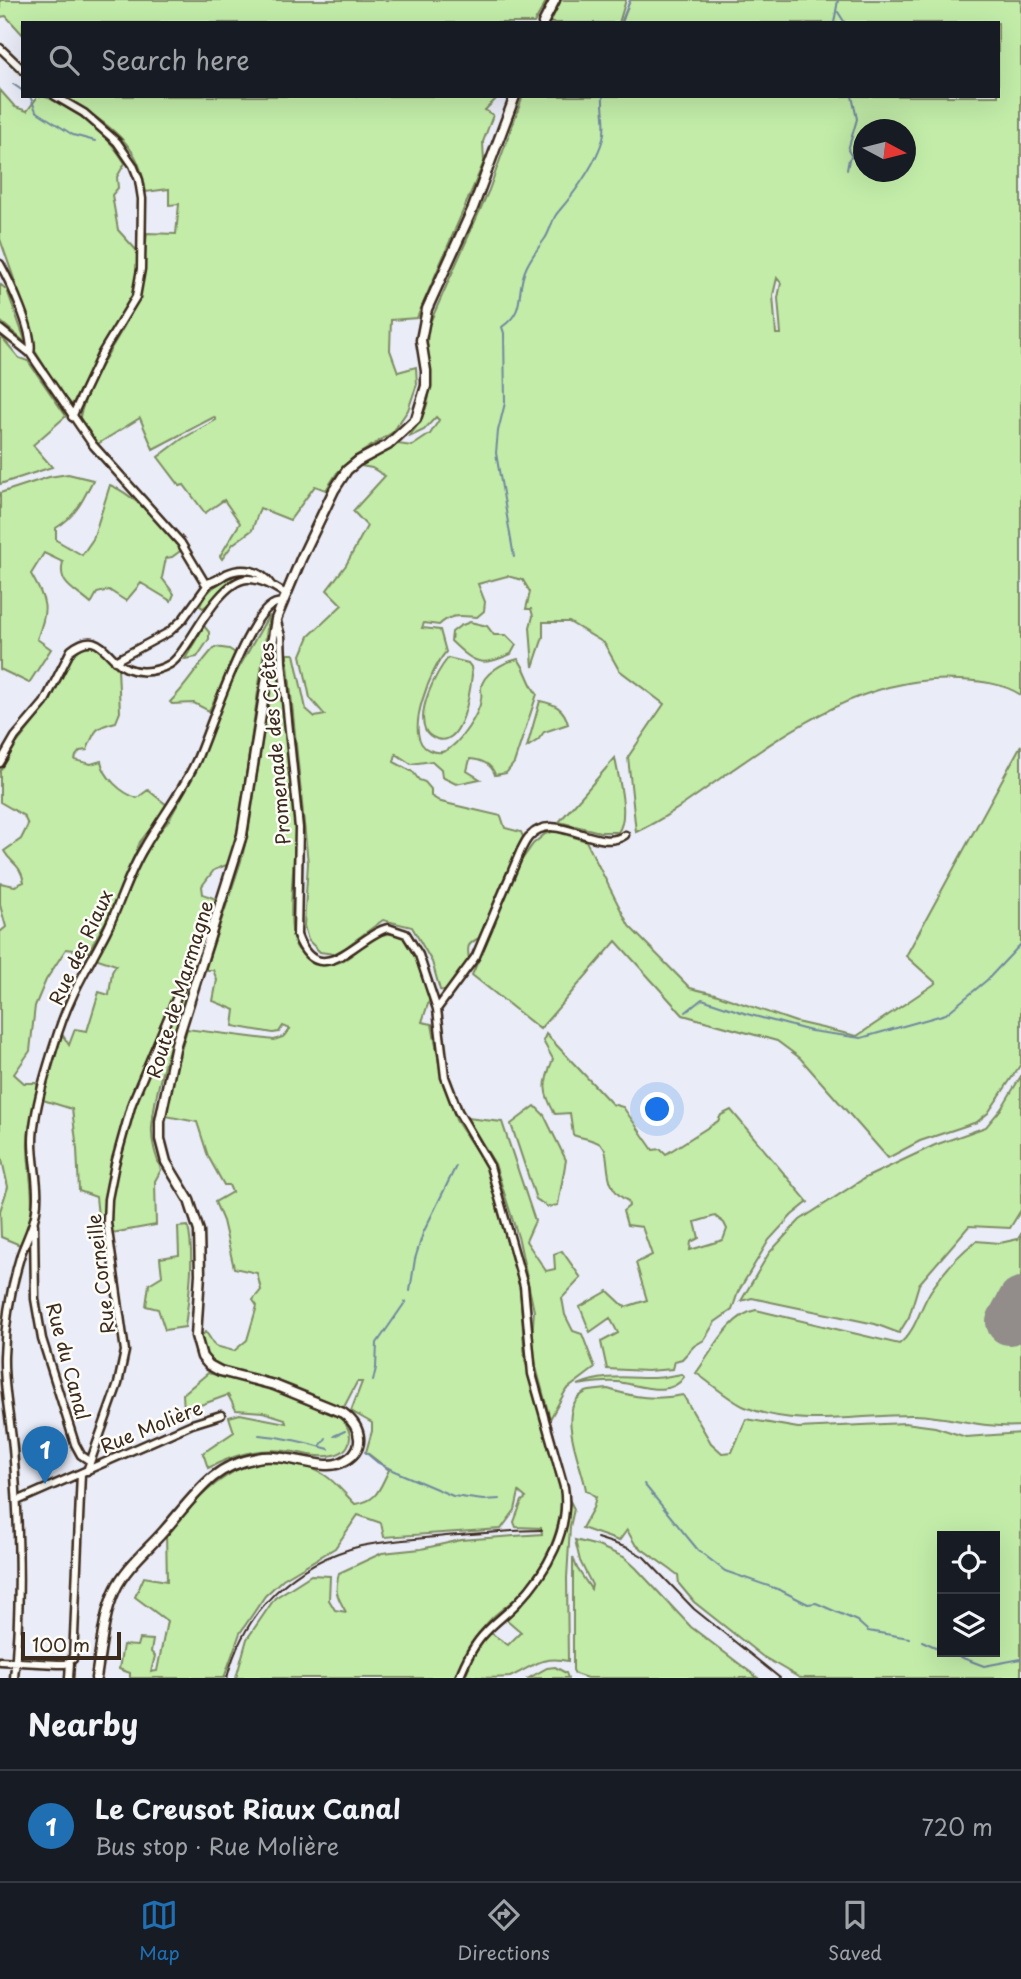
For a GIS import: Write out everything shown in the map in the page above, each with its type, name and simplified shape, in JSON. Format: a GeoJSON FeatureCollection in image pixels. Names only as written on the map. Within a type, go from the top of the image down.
{"type":"FeatureCollection","features":[{"type":"Feature","properties":{"kind":"street"},"geometry":{"type":"LineString","coordinates":[[544,21],[555,0]]}},
{"type":"Feature","properties":{"kind":"street"},"geometry":{"type":"LineString","coordinates":[[0,48],[21,68]]}},
{"type":"Feature","properties":{"kind":"street"},"geometry":{"type":"LineString","coordinates":[[59,98],[85,113],[117,142],[133,164],[142,199],[141,269],[136,298],[102,353],[72,417]]}},
{"type":"Feature","properties":{"kind":"street","name":"Route de Marmagne"},"geometry":{"type":"LineString","coordinates":[[96,1678],[110,1605],[120,1581],[214,1476],[242,1461],[270,1456],[333,1465],[351,1457],[358,1447],[359,1430],[343,1413],[274,1385],[220,1371],[209,1365],[197,1347],[199,1231],[189,1200],[166,1162],[160,1139],[160,1121],[176,1044],[242,835],[276,619],[329,500],[347,470],[388,445],[415,419],[426,386],[421,340],[424,317],[473,208],[514,98]]}},
{"type":"Feature","properties":{"kind":"street"},"geometry":{"type":"LineString","coordinates":[[0,264],[24,320],[30,354]]}},
{"type":"Feature","properties":{"kind":"street"},"geometry":{"type":"LineString","coordinates":[[0,329],[30,354],[93,446],[181,543],[205,583],[209,583]]}},
{"type":"Feature","properties":{"kind":"street"},"geometry":{"type":"LineString","coordinates":[[116,661],[169,632],[183,619],[209,583],[229,572],[240,570],[265,576],[285,599]]}},
{"type":"Feature","properties":{"kind":"street"},"geometry":{"type":"LineString","coordinates":[[0,763],[15,737],[44,703],[71,650],[81,644],[95,643],[107,649],[116,661],[125,667],[138,671],[155,671],[167,666],[180,654],[230,586],[247,579],[272,586]]}},
{"type":"Feature","properties":{"kind":"street","name":"Rue des Riaux"},"geometry":{"type":"LineString","coordinates":[[14,1678],[17,1500],[4,1355],[8,1313],[21,1255],[34,1222],[38,1202],[34,1134],[41,1095],[67,1006],[84,968],[105,933],[136,862],[194,766],[224,689],[255,625],[269,606],[285,599]]}},
{"type":"Feature","properties":{"kind":"street","name":"Promenade des Crêtes"},"geometry":{"type":"LineString","coordinates":[[276,619],[281,636],[299,828],[296,920],[300,944],[309,954],[327,961],[338,959],[382,929],[388,928],[406,934],[419,955],[437,1009],[440,1050],[446,1077],[458,1111],[490,1166],[524,1286],[532,1374],[559,1467],[566,1503],[564,1524],[542,1573],[477,1643],[459,1678]]}},
{"type":"Feature","properties":{"kind":"street"},"geometry":{"type":"LineString","coordinates":[[437,1009],[476,956],[521,850],[530,835],[551,827],[599,838],[620,839],[625,835]]}},
{"type":"Feature","properties":{"kind":"street","name":"Rue Corneille"},"geometry":{"type":"LineString","coordinates":[[69,1678],[70,1662],[74,1653],[84,1472],[118,1384],[125,1351],[107,1223],[108,1199],[132,1103],[203,935],[215,921]]}},
{"type":"Feature","properties":{"kind":"street","name":"Rue du Canal"},"geometry":{"type":"LineString","coordinates":[[34,1222],[35,1299],[42,1339],[75,1444],[81,1455],[90,1461]]}},
{"type":"Feature","properties":{"kind":"street"},"geometry":{"type":"LineString","coordinates":[[0,1390],[6,1398]]}},
{"type":"Feature","properties":{"kind":"street","name":"Rue Molière"},"geometry":{"type":"LineString","coordinates":[[17,1500],[192,1424],[221,1415]]}},
{"type":"Feature","properties":{"kind":"street"},"geometry":{"type":"LineString","coordinates":[[0,1661],[58,1664],[70,1662]]}},
{"type":"Feature","properties":{"kind":"green space"},"geometry":{"type":"Polygon","coordinates":[[[0,0],[547,0],[535,21],[21,21],[21,33],[6,16],[0,17],[0,0]]]}},
{"type":"Feature","properties":{"kind":"green space"},"geometry":{"type":"Polygon","coordinates":[[[561,0],[626,0],[620,21],[551,21],[561,0]]]}},
{"type":"Feature","properties":{"kind":"green space"},"geometry":{"type":"Polygon","coordinates":[[[630,0],[1021,0],[1021,695],[999,685],[983,682],[926,680],[863,695],[804,723],[669,814],[636,832],[628,757],[664,704],[619,670],[604,643],[569,622],[543,622],[543,637],[533,667],[530,627],[533,616],[531,609],[526,609],[530,592],[523,580],[507,576],[478,584],[485,602],[484,611],[477,617],[452,617],[439,625],[424,623],[422,628],[440,630],[446,652],[427,686],[418,718],[418,732],[421,743],[429,750],[439,752],[451,748],[477,712],[481,688],[486,678],[495,669],[518,659],[537,694],[514,763],[506,773],[495,775],[486,763],[470,759],[467,771],[480,779],[456,784],[442,777],[441,769],[432,761],[411,764],[396,754],[394,762],[425,782],[431,789],[431,796],[441,802],[501,816],[505,828],[521,832],[523,837],[479,938],[469,946],[469,959],[446,991],[440,990],[432,962],[412,927],[383,920],[334,954],[320,952],[308,940],[304,926],[308,863],[287,654],[294,654],[306,709],[315,717],[325,715],[310,698],[301,655],[309,636],[342,605],[327,590],[346,565],[367,526],[353,511],[385,476],[372,468],[361,466],[398,444],[412,446],[430,434],[439,420],[436,417],[424,430],[409,437],[420,421],[429,395],[428,327],[489,190],[522,98],[1000,98],[1000,21],[623,21],[630,0]],[[777,278],[773,295],[776,334],[781,334],[778,298],[781,283],[777,278]]]}},
{"type":"Feature","properties":{"kind":"green space"},"geometry":{"type":"Polygon","coordinates":[[[0,90],[15,107],[27,111],[36,98],[49,98],[94,126],[125,163],[117,177],[118,188],[112,195],[118,230],[138,252],[138,270],[132,296],[72,405],[35,351],[33,333],[0,239],[0,90]]]}},
{"type":"Feature","properties":{"kind":"green space"},"geometry":{"type":"Polygon","coordinates":[[[64,98],[497,98],[485,110],[493,115],[483,142],[484,162],[417,318],[391,320],[390,350],[398,372],[416,367],[417,384],[408,410],[393,432],[354,457],[337,473],[326,490],[315,486],[290,520],[260,508],[252,530],[233,544],[222,559],[220,556],[240,523],[224,500],[205,513],[158,457],[182,439],[216,420],[214,417],[153,449],[140,418],[96,445],[79,421],[89,390],[139,295],[147,233],[176,234],[179,204],[169,205],[169,189],[146,192],[139,165],[124,142],[99,119],[64,98]]]}},
{"type":"Feature","properties":{"kind":"green space"},"geometry":{"type":"Polygon","coordinates":[[[0,284],[7,290],[26,343],[0,321],[0,284]]]}},
{"type":"Feature","properties":{"kind":"green space"},"geometry":{"type":"Polygon","coordinates":[[[0,335],[19,358],[28,361],[66,416],[33,445],[52,467],[0,484],[0,335]]]}},
{"type":"Feature","properties":{"kind":"green space"},"geometry":{"type":"Polygon","coordinates":[[[68,474],[93,480],[74,513],[56,528],[56,540],[82,555],[93,539],[110,485],[131,497],[183,549],[166,558],[162,578],[174,594],[171,601],[141,583],[126,601],[109,590],[97,593],[91,604],[65,582],[63,562],[44,553],[31,574],[43,599],[45,612],[37,639],[51,649],[29,683],[0,669],[0,493],[49,477],[68,474]]]}},
{"type":"Feature","properties":{"kind":"green space"},"geometry":{"type":"Polygon","coordinates":[[[231,577],[233,579],[207,605],[203,608],[200,606],[212,588],[231,577]]]}},
{"type":"Feature","properties":{"kind":"green space"},"geometry":{"type":"Polygon","coordinates":[[[269,615],[239,824],[229,864],[214,870],[202,886],[203,894],[216,899],[132,1093],[107,1183],[104,1220],[98,1216],[96,1197],[79,1191],[72,1109],[43,1100],[62,1034],[69,1045],[75,1029],[87,1031],[99,992],[109,995],[112,972],[116,965],[95,958],[110,931],[146,849],[169,820],[189,784],[224,694],[269,615]]]}},
{"type":"Feature","properties":{"kind":"green space"},"geometry":{"type":"Polygon","coordinates":[[[470,622],[487,626],[494,635],[506,635],[516,645],[511,654],[485,662],[466,655],[451,641],[452,632],[470,622]]]}},
{"type":"Feature","properties":{"kind":"green space"},"geometry":{"type":"Polygon","coordinates":[[[204,626],[209,632],[209,639],[197,657],[185,659],[204,626]]]}},
{"type":"Feature","properties":{"kind":"green space"},"geometry":{"type":"Polygon","coordinates":[[[83,646],[98,647],[118,668],[120,712],[116,722],[97,730],[87,750],[80,751],[75,760],[91,764],[101,761],[109,778],[125,792],[137,798],[148,790],[168,806],[140,842],[113,909],[88,952],[66,949],[46,980],[35,1006],[30,1051],[14,1074],[24,1083],[36,1083],[39,1088],[28,1140],[32,1208],[20,1245],[1,1237],[0,1211],[8,1187],[0,1151],[0,932],[6,927],[0,905],[0,883],[15,886],[24,882],[18,868],[4,851],[21,839],[28,825],[24,816],[0,802],[0,771],[17,743],[50,702],[69,658],[83,646]]]}},
{"type":"Feature","properties":{"kind":"green space"},"geometry":{"type":"Polygon","coordinates":[[[215,647],[229,649],[237,654],[209,711],[194,703],[172,704],[170,702],[215,647]]]}},
{"type":"Feature","properties":{"kind":"green space"},"geometry":{"type":"Polygon","coordinates":[[[448,658],[468,663],[471,667],[471,683],[459,727],[446,739],[437,739],[426,731],[424,712],[433,682],[448,658]]]}},
{"type":"Feature","properties":{"kind":"green space"},"geometry":{"type":"Polygon","coordinates":[[[274,660],[279,662],[294,806],[291,920],[295,944],[309,958],[329,965],[339,963],[381,935],[406,937],[416,954],[430,998],[422,1022],[432,1024],[441,1074],[456,1120],[486,1166],[520,1289],[525,1360],[561,1486],[557,1528],[540,1567],[520,1594],[480,1631],[456,1678],[236,1678],[247,1639],[275,1598],[311,1575],[330,1576],[329,1600],[335,1610],[346,1612],[337,1594],[339,1573],[382,1553],[421,1549],[461,1540],[542,1534],[541,1528],[516,1527],[514,1522],[522,1501],[526,1498],[519,1492],[515,1510],[501,1529],[384,1537],[381,1523],[358,1515],[335,1548],[283,1579],[265,1596],[240,1633],[224,1678],[130,1678],[130,1673],[119,1669],[123,1645],[137,1646],[139,1639],[153,1640],[151,1652],[155,1656],[151,1672],[157,1671],[167,1621],[135,1597],[144,1577],[167,1581],[166,1533],[216,1483],[234,1471],[254,1463],[275,1460],[298,1463],[323,1474],[355,1504],[373,1497],[389,1470],[366,1452],[372,1423],[351,1411],[362,1382],[357,1382],[343,1409],[285,1383],[232,1369],[207,1358],[202,1335],[206,1332],[215,1346],[234,1351],[247,1340],[257,1306],[253,1300],[261,1290],[257,1273],[234,1268],[223,1221],[215,1202],[232,1192],[229,1185],[224,1185],[208,1156],[197,1122],[166,1116],[187,1029],[274,1040],[283,1037],[290,1029],[283,1026],[279,1032],[273,1033],[233,1026],[235,1010],[213,1001],[217,980],[213,970],[205,970],[241,861],[249,828],[274,660]]]}},
{"type":"Feature","properties":{"kind":"green space"},"geometry":{"type":"Polygon","coordinates":[[[540,701],[558,708],[568,724],[544,732],[527,747],[540,701]]]}},
{"type":"Feature","properties":{"kind":"green space"},"geometry":{"type":"Polygon","coordinates":[[[1021,745],[1021,1064],[988,1113],[977,1122],[920,1141],[888,1158],[800,1058],[777,1041],[683,1015],[616,941],[540,1029],[472,975],[521,861],[533,844],[545,834],[555,831],[586,841],[629,926],[690,988],[796,1022],[857,1036],[936,983],[906,956],[1021,745]]]}},
{"type":"Feature","properties":{"kind":"green space"},"geometry":{"type":"Polygon","coordinates":[[[615,758],[623,807],[618,832],[600,832],[559,822],[615,758]]]}},
{"type":"Feature","properties":{"kind":"green space"},"geometry":{"type":"Polygon","coordinates":[[[189,976],[193,979],[168,1053],[154,1109],[152,1138],[161,1170],[155,1181],[156,1225],[112,1233],[109,1223],[113,1186],[134,1103],[189,976]]]}},
{"type":"Feature","properties":{"kind":"green space"},"geometry":{"type":"Polygon","coordinates":[[[546,1034],[612,1104],[623,1107],[653,1150],[661,1149],[666,1154],[731,1110],[808,1202],[769,1240],[738,1292],[732,1310],[715,1322],[704,1340],[682,1359],[675,1361],[673,1369],[607,1369],[601,1342],[618,1333],[610,1318],[590,1332],[580,1307],[608,1291],[625,1307],[647,1300],[636,1263],[652,1255],[642,1227],[627,1225],[623,1211],[629,1206],[628,1201],[613,1187],[604,1148],[594,1141],[573,1135],[570,1113],[555,1114],[545,1087],[553,1059],[543,1041],[546,1034]],[[715,1216],[695,1222],[699,1238],[691,1242],[690,1250],[723,1240],[727,1229],[715,1216]]]}},
{"type":"Feature","properties":{"kind":"green space"},"geometry":{"type":"Polygon","coordinates":[[[1021,1076],[1021,1210],[1010,1228],[969,1226],[919,1284],[909,1317],[899,1333],[875,1324],[752,1298],[741,1301],[769,1253],[800,1220],[865,1178],[935,1145],[986,1127],[1001,1109],[1021,1076]]]}},
{"type":"Feature","properties":{"kind":"green space"},"geometry":{"type":"Polygon","coordinates":[[[535,1106],[544,1115],[566,1160],[558,1205],[548,1207],[536,1199],[511,1124],[535,1106]]]}},
{"type":"Feature","properties":{"kind":"green space"},"geometry":{"type":"Polygon","coordinates":[[[467,1118],[502,1122],[535,1221],[526,1241],[546,1271],[555,1269],[554,1254],[562,1251],[581,1278],[562,1298],[565,1315],[573,1331],[582,1334],[595,1368],[566,1390],[550,1419],[536,1367],[532,1339],[534,1311],[519,1240],[495,1164],[467,1118]]]}},
{"type":"Feature","properties":{"kind":"green space"},"geometry":{"type":"Polygon","coordinates":[[[188,1226],[191,1264],[185,1327],[165,1330],[158,1309],[146,1306],[149,1284],[162,1276],[160,1258],[179,1255],[178,1227],[188,1226]]]}},
{"type":"Feature","properties":{"kind":"green space"},"geometry":{"type":"Polygon","coordinates":[[[1021,1234],[1021,1426],[993,1426],[915,1415],[808,1419],[766,1414],[745,1407],[726,1396],[696,1373],[729,1327],[746,1313],[756,1310],[899,1344],[910,1333],[937,1282],[964,1251],[976,1241],[1000,1243],[1018,1239],[1021,1234]]]}},
{"type":"Feature","properties":{"kind":"green space"},"geometry":{"type":"Polygon","coordinates":[[[208,1373],[278,1391],[331,1413],[348,1428],[350,1441],[347,1447],[342,1452],[328,1456],[275,1450],[255,1452],[227,1459],[208,1468],[203,1453],[234,1432],[229,1417],[240,1414],[286,1423],[285,1419],[263,1412],[236,1410],[228,1395],[184,1411],[183,1394],[208,1373]]]}},
{"type":"Feature","properties":{"kind":"green space"},"geometry":{"type":"Polygon","coordinates":[[[682,1374],[684,1377],[678,1384],[662,1389],[612,1382],[578,1385],[606,1378],[657,1378],[682,1374]]]}},
{"type":"Feature","properties":{"kind":"green space"},"geometry":{"type":"Polygon","coordinates":[[[608,1389],[645,1397],[683,1395],[711,1443],[722,1453],[732,1452],[746,1419],[798,1428],[905,1423],[935,1427],[966,1437],[1021,1433],[1021,1678],[800,1678],[762,1656],[694,1602],[679,1584],[678,1575],[635,1544],[627,1530],[619,1541],[582,1528],[596,1497],[586,1490],[570,1423],[576,1400],[586,1392],[608,1389]]]}},
{"type":"Feature","properties":{"kind":"green space"},"geometry":{"type":"Polygon","coordinates":[[[570,1501],[574,1509],[570,1527],[567,1578],[568,1661],[544,1661],[510,1677],[465,1676],[478,1646],[491,1633],[508,1645],[521,1632],[506,1619],[550,1566],[562,1537],[570,1501]]]}},
{"type":"Feature","properties":{"kind":"green space"},"geometry":{"type":"Polygon","coordinates":[[[575,1540],[624,1557],[691,1627],[758,1678],[587,1678],[575,1674],[573,1557],[591,1589],[592,1585],[580,1561],[575,1540]]]}},
{"type":"Feature","properties":{"kind":"green space"},"geometry":{"type":"Polygon","coordinates":[[[555,1667],[566,1673],[568,1678],[529,1678],[547,1668],[555,1667]]]}},
{"type":"Feature","properties":{"kind":"waterway"},"geometry":{"type":"LineString","coordinates":[[622,21],[630,0]]}},
{"type":"Feature","properties":{"kind":"waterway"},"geometry":{"type":"LineString","coordinates":[[834,21],[838,0]]}},
{"type":"Feature","properties":{"kind":"waterway"},"geometry":{"type":"LineString","coordinates":[[838,12],[844,21]]}},
{"type":"Feature","properties":{"kind":"waterway"},"geometry":{"type":"LineString","coordinates":[[13,84],[21,90]]}},
{"type":"Feature","properties":{"kind":"waterway"},"geometry":{"type":"LineString","coordinates":[[31,98],[36,111],[73,135],[95,141]]}},
{"type":"Feature","properties":{"kind":"waterway"},"geometry":{"type":"LineString","coordinates":[[514,557],[496,453],[505,403],[502,327],[518,307],[523,275],[529,262],[556,214],[572,195],[600,149],[605,128],[603,98]]}},
{"type":"Feature","properties":{"kind":"waterway"},"geometry":{"type":"LineString","coordinates":[[847,170],[852,157],[848,150],[857,119],[852,98]]}},
{"type":"Feature","properties":{"kind":"waterway"},"geometry":{"type":"LineString","coordinates":[[686,1012],[702,999],[811,1031],[861,1038],[946,1014],[987,980],[1021,944]]}},
{"type":"Feature","properties":{"kind":"waterway"},"geometry":{"type":"LineString","coordinates":[[410,1291],[415,1259],[423,1233],[456,1166]]}},
{"type":"Feature","properties":{"kind":"waterway"},"geometry":{"type":"LineString","coordinates":[[373,1381],[377,1343],[406,1301]]}},
{"type":"Feature","properties":{"kind":"waterway"},"geometry":{"type":"LineString","coordinates":[[334,1436],[345,1431]]}},
{"type":"Feature","properties":{"kind":"waterway"},"geometry":{"type":"LineString","coordinates":[[259,1435],[329,1449]]}},
{"type":"Feature","properties":{"kind":"waterway"},"geometry":{"type":"LineString","coordinates":[[321,1445],[326,1438]]}},
{"type":"Feature","properties":{"kind":"waterway"},"geometry":{"type":"LineString","coordinates":[[365,1452],[392,1470],[453,1496],[500,1499]]}},
{"type":"Feature","properties":{"kind":"waterway"},"geometry":{"type":"LineString","coordinates":[[644,1484],[698,1550],[725,1571],[780,1590],[808,1604],[816,1603],[857,1621],[868,1631],[909,1638]]}},
{"type":"Feature","properties":{"kind":"waterway"},"geometry":{"type":"LineString","coordinates":[[922,1641],[937,1648]]}},
{"type":"Feature","properties":{"kind":"waterway"},"geometry":{"type":"LineString","coordinates":[[960,1657],[984,1666],[1021,1659]]}},
{"type":"Feature","properties":{"kind":"runway"},"geometry":{"type":"LineString","coordinates":[[1009,1322],[1021,1300]]}},
{"type":"Feature","properties":{"kind":"railway"},"geometry":{"type":"LineString","coordinates":[[227,1678],[235,1654],[259,1611],[275,1593],[314,1564],[361,1546],[382,1542],[542,1530]]}},
{"type":"Feature","properties":{"kind":"railway"},"geometry":{"type":"LineString","coordinates":[[597,1538],[628,1548],[644,1557],[694,1609],[780,1678]]}},
{"type":"Feature","properties":{"kind":"place","name":"Le Creusot Riaux Canal"},"geometry":{"type":"Point","coordinates":[45,1484]}}]}
